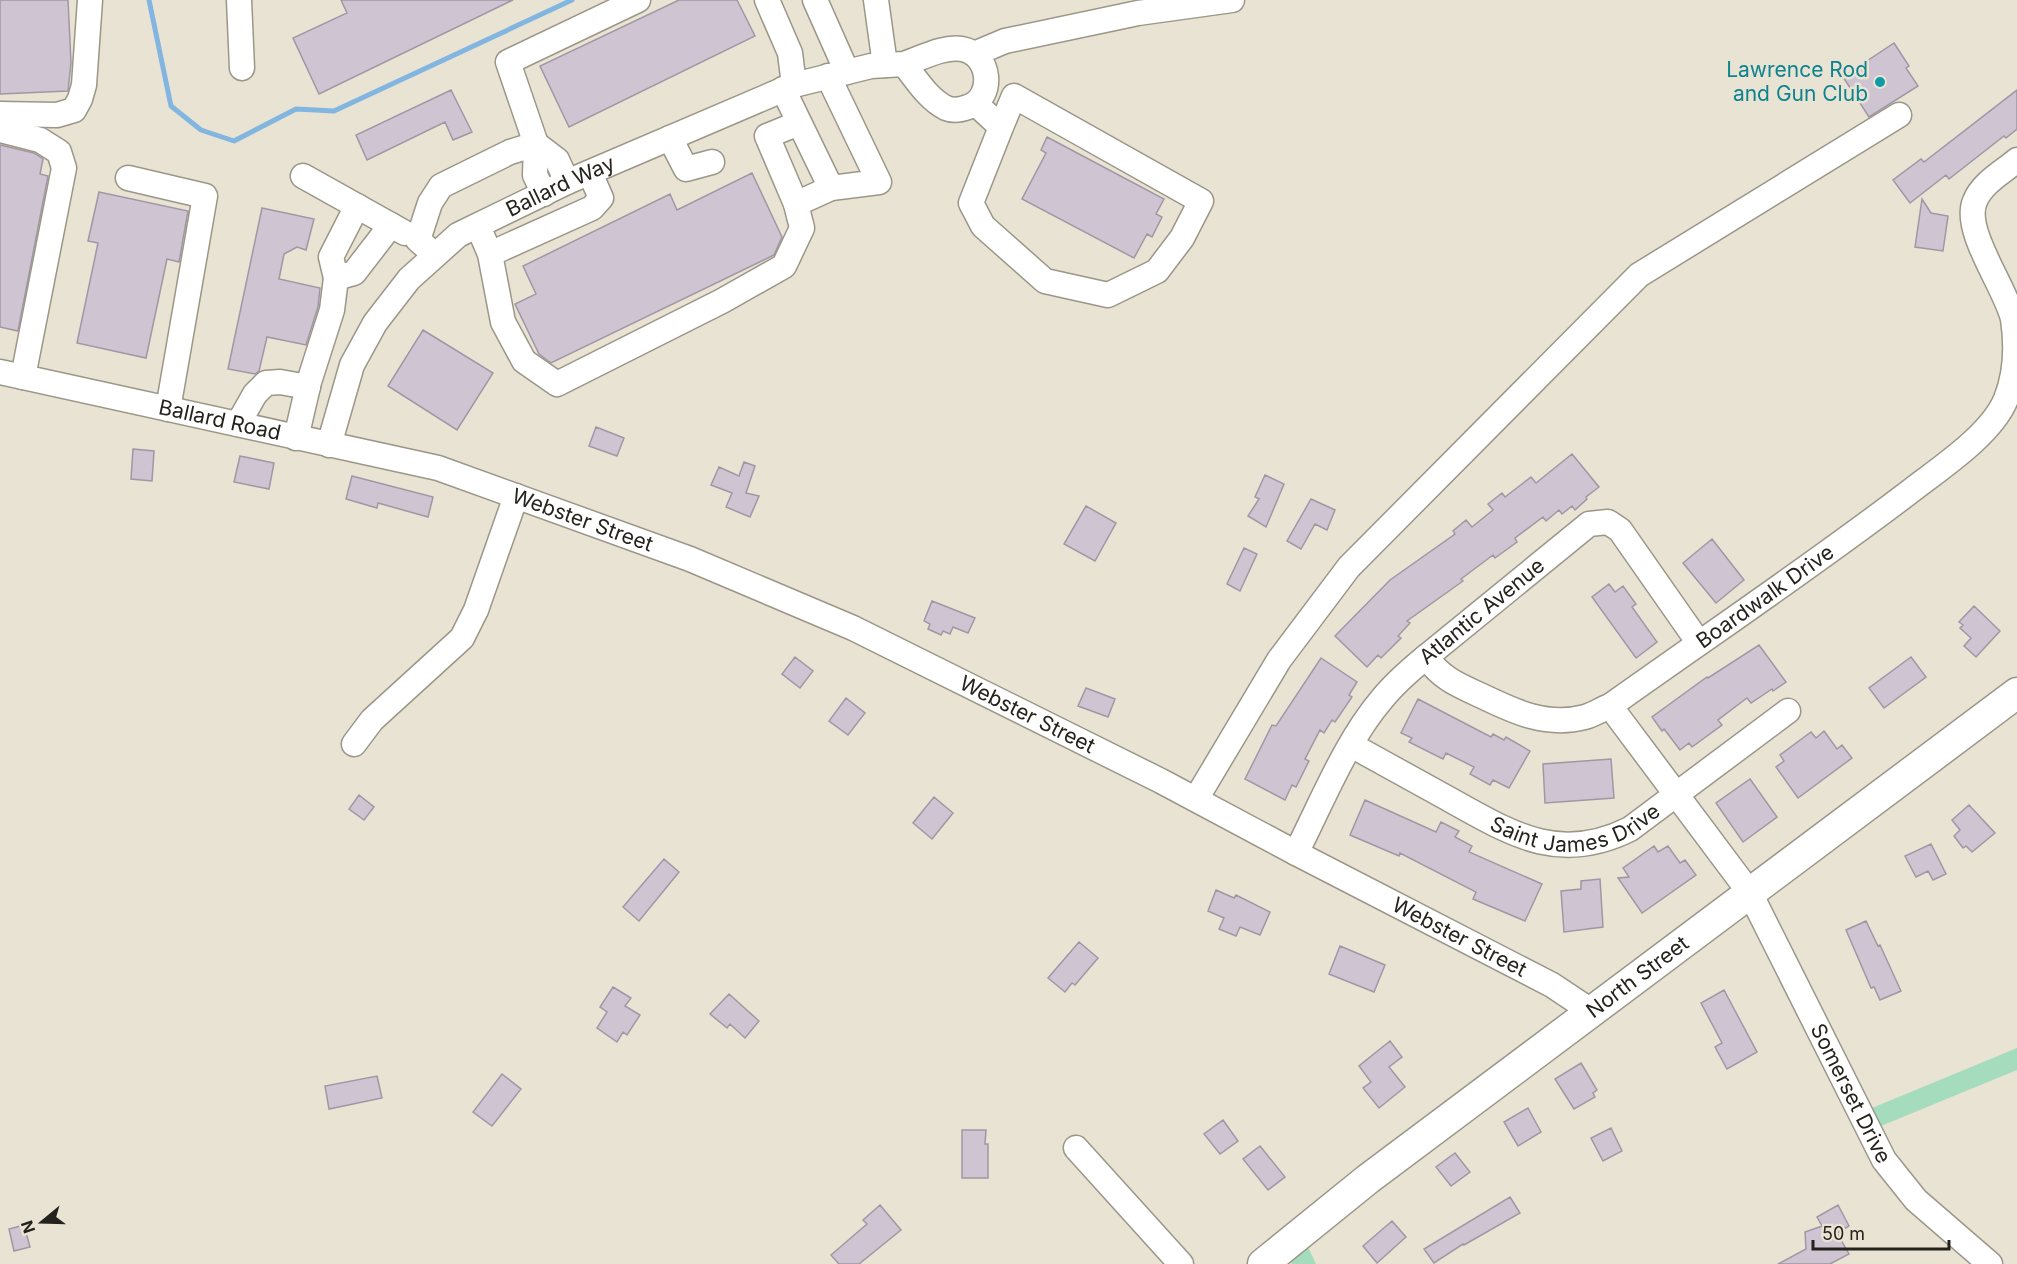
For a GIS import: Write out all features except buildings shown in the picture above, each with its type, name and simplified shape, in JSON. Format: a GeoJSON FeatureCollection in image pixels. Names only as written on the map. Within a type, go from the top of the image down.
{"type":"FeatureCollection","features":[{"type":"Feature","properties":{"kind":"main road","name":"North Street"},"geometry":{"type":"LineString","coordinates":[[1263,1264],[1368,1179],[2017,693]]}},
{"type":"Feature","properties":{"kind":"street"},"geometry":{"type":"LineString","coordinates":[[0,114],[57,115],[74,110],[84,85],[90,0]]}},
{"type":"Feature","properties":{"kind":"street"},"geometry":{"type":"LineString","coordinates":[[238,0],[242,68]]}},
{"type":"Feature","properties":{"kind":"street"},"geometry":{"type":"LineString","coordinates":[[544,194],[535,175],[536,144],[508,62],[638,0]]}},
{"type":"Feature","properties":{"kind":"street"},"geometry":{"type":"LineString","coordinates":[[767,0],[790,53],[788,87],[799,123],[831,188]]}},
{"type":"Feature","properties":{"kind":"street"},"geometry":{"type":"LineString","coordinates":[[796,204],[831,188],[879,182],[837,74],[815,0]]}},
{"type":"Feature","properties":{"kind":"street"},"geometry":{"type":"LineString","coordinates":[[876,0],[895,65],[934,100],[947,108],[959,110],[976,104],[985,92],[988,81],[983,66],[974,54],[1016,39],[1137,13],[1232,0]]}},
{"type":"Feature","properties":{"kind":"street","name":"Ballard Way"},"geometry":{"type":"LineString","coordinates":[[329,445],[352,365],[375,323],[409,279],[426,248],[458,236],[567,182],[788,87],[871,66],[895,65],[943,50],[962,49],[974,54]]}},
{"type":"Feature","properties":{"kind":"street"},"geometry":{"type":"LineString","coordinates":[[1014,96],[1201,201],[1182,238],[1157,271],[1108,295],[1045,281],[983,226],[971,204],[1001,127],[1014,96]]}},
{"type":"Feature","properties":{"kind":"street"},"geometry":{"type":"LineString","coordinates":[[976,104],[1001,127]]}},
{"type":"Feature","properties":{"kind":"street"},"geometry":{"type":"LineString","coordinates":[[1196,800],[1279,660],[1349,567],[1640,275],[1899,115]]}},
{"type":"Feature","properties":{"kind":"street"},"geometry":{"type":"LineString","coordinates":[[478,226],[490,254],[503,322],[524,361],[557,384],[722,300],[783,266],[802,228],[796,204],[767,136],[799,123]]}},
{"type":"Feature","properties":{"kind":"street"},"geometry":{"type":"LineString","coordinates":[[0,130],[40,140],[59,152],[64,168],[11,375]]}},
{"type":"Feature","properties":{"kind":"street"},"geometry":{"type":"LineString","coordinates":[[669,138],[686,169],[712,162]]}},
{"type":"Feature","properties":{"kind":"street"},"geometry":{"type":"LineString","coordinates":[[536,144],[557,160],[567,182]]}},
{"type":"Feature","properties":{"kind":"street"},"geometry":{"type":"LineString","coordinates":[[303,176],[391,225],[426,248],[430,203],[441,186],[510,152],[536,144]]}},
{"type":"Feature","properties":{"kind":"street","name":"Boardwalk Drive"},"geometry":{"type":"LineString","coordinates":[[1426,657],[1435,670],[1448,680],[1522,715],[1545,720],[1585,717],[1610,706],[1858,531],[1942,466],[1984,430],[2004,402],[2015,369],[2015,316],[1978,239],[1972,211],[1976,198],[1983,188],[2017,160]]}},
{"type":"Feature","properties":{"kind":"street"},"geometry":{"type":"LineString","coordinates":[[490,254],[592,207],[602,198],[590,172]]}},
{"type":"Feature","properties":{"kind":"street"},"geometry":{"type":"LineString","coordinates":[[128,178],[205,196],[168,409]]}},
{"type":"Feature","properties":{"kind":"street"},"geometry":{"type":"LineString","coordinates":[[296,438],[308,387],[332,310],[336,278],[331,257],[357,206]]}},
{"type":"Feature","properties":{"kind":"street"},"geometry":{"type":"LineString","coordinates":[[336,278],[354,273],[391,225]]}},
{"type":"Feature","properties":{"kind":"street","name":"Ballard Road"},"geometry":{"type":"LineString","coordinates":[[11,375],[438,468]]}},
{"type":"Feature","properties":{"kind":"street"},"geometry":{"type":"LineString","coordinates":[[238,424],[255,394],[266,383],[280,382],[308,387]]}},
{"type":"Feature","properties":{"kind":"street","name":"Webster Street"},"geometry":{"type":"LineString","coordinates":[[438,468],[690,559],[853,628],[1196,800],[1552,985],[1591,1011]]}},
{"type":"Feature","properties":{"kind":"street"},"geometry":{"type":"LineString","coordinates":[[354,744],[372,720],[462,638],[476,610],[516,496]]}},
{"type":"Feature","properties":{"kind":"street","name":"Atlantic Avenue"},"geometry":{"type":"LineString","coordinates":[[1296,853],[1351,745],[1381,699],[1426,657],[1584,527],[1601,521],[1615,525],[1620,530],[1699,643]]}},
{"type":"Feature","properties":{"kind":"street","name":"Somerset Drive"},"geometry":{"type":"LineString","coordinates":[[1610,706],[1750,893],[1884,1160],[1916,1200],[1990,1264]]}},
{"type":"Feature","properties":{"kind":"street","name":"Saint James Drive"},"geometry":{"type":"LineString","coordinates":[[1351,745],[1507,831],[1537,842],[1582,844],[1615,837],[1630,829],[1788,711]]}},
{"type":"Feature","properties":{"kind":"street"},"geometry":{"type":"LineString","coordinates":[[1076,1148],[1181,1264]]}},
{"type":"Feature","properties":{"kind":"green space"},"geometry":{"type":"Polygon","coordinates":[[[2017,1048],[2017,1070],[1881,1126],[1872,1108],[2017,1048]]]}},
{"type":"Feature","properties":{"kind":"green space"},"geometry":{"type":"Polygon","coordinates":[[[1308,1247],[1316,1264],[1292,1264],[1291,1262],[1308,1247]]]}},
{"type":"Feature","properties":{"kind":"waterway"},"geometry":{"type":"LineString","coordinates":[[149,0],[171,106],[201,130],[234,141],[296,109],[334,111],[572,0]]}},
{"type":"Feature","properties":{"kind":"place","name":"Lawrence Rod and Gun Club"},"geometry":{"type":"Point","coordinates":[1880,82]}}]}
